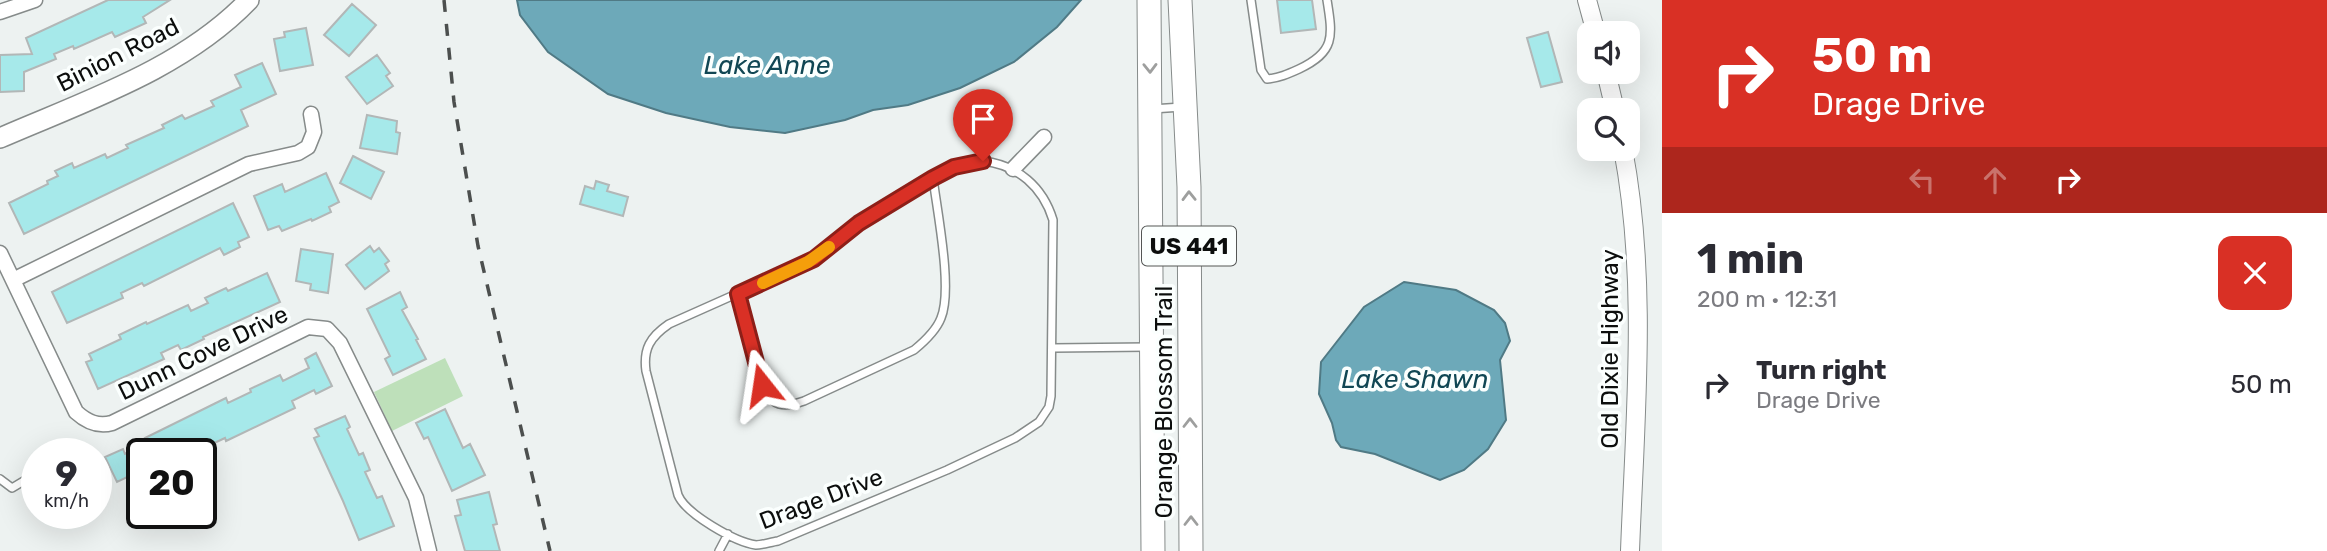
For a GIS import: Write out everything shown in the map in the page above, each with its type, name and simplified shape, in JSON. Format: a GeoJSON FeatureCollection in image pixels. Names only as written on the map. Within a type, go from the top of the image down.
{"type":"FeatureCollection","features":[{"type":"Feature","properties":{"kind":"main road","name":"Binion Road"},"geometry":{"type":"LineString","coordinates":[[0,138],[108,91],[177,57],[211,34],[248,0]]}},
{"type":"Feature","properties":{"kind":"main road","name":"Orange Blossom Trail"},"geometry":{"type":"LineString","coordinates":[[1149,0],[1153,551]]}},
{"type":"Feature","properties":{"kind":"main road","name":"Orange Blossom Trail"},"geometry":{"type":"LineString","coordinates":[[1180,0],[1186,107],[1191,551]]}},
{"type":"Feature","properties":{"kind":"street"},"geometry":{"type":"LineString","coordinates":[[0,12],[35,0]]}},
{"type":"Feature","properties":{"kind":"street"},"geometry":{"type":"LineString","coordinates":[[1587,0],[1593,21]]}},
{"type":"Feature","properties":{"kind":"street"},"geometry":{"type":"LineString","coordinates":[[13,280],[249,164],[298,153],[308,147],[314,132],[311,114]]}},
{"type":"Feature","properties":{"kind":"street"},"geometry":{"type":"LineString","coordinates":[[1013,169],[1044,137]]}},
{"type":"Feature","properties":{"kind":"street","name":"Old Dixie Highway"},"geometry":{"type":"LineString","coordinates":[[1625,161],[1634,223],[1638,308],[1630,551]]}},
{"type":"Feature","properties":{"kind":"street","name":"Dunn Cove Drive"},"geometry":{"type":"LineString","coordinates":[[0,253],[76,412],[85,420],[103,425],[308,327],[327,329],[340,343],[416,498],[429,551]]}},
{"type":"Feature","properties":{"kind":"lane"},"geometry":{"type":"LineString","coordinates":[[1251,0],[1261,70],[1267,79],[1277,79],[1311,63],[1325,53],[1328,48],[1330,21],[1327,0]]}},
{"type":"Feature","properties":{"kind":"lane"},"geometry":{"type":"LineString","coordinates":[[1151,109],[1186,107]]}},
{"type":"Feature","properties":{"kind":"lane","name":"Drage Drive"},"geometry":{"type":"LineString","coordinates":[[970,163],[995,163],[1013,169],[1038,190],[1048,206],[1053,220],[1053,348],[1049,407],[1045,415],[1033,428],[947,470],[778,541],[756,545],[697,517],[680,500],[644,356],[655,335],[669,324],[814,259],[859,223],[933,178],[970,163]]}},
{"type":"Feature","properties":{"kind":"lane"},"geometry":{"type":"LineString","coordinates":[[738,294],[762,385],[776,404],[790,405],[804,401],[914,350],[938,324],[945,302],[945,279],[933,178]]}},
{"type":"Feature","properties":{"kind":"lane"},"geometry":{"type":"LineString","coordinates":[[1053,348],[1152,347]]}},
{"type":"Feature","properties":{"kind":"lane"},"geometry":{"type":"LineString","coordinates":[[0,479],[12,488],[21,483]]}},
{"type":"Feature","properties":{"kind":"lane"},"geometry":{"type":"LineString","coordinates":[[719,551],[728,534]]}},
{"type":"Feature","properties":{"kind":"green space"},"geometry":{"type":"Polygon","coordinates":[[[445,358],[463,396],[392,431],[374,392],[445,358]]]}},
{"type":"Feature","properties":{"kind":"water","name":"Lake Anne"},"geometry":{"type":"Polygon","coordinates":[[[517,0],[1081,0],[1057,27],[1014,62],[960,88],[908,105],[873,110],[845,120],[785,133],[730,127],[666,113],[608,94],[548,52],[520,15],[517,0]]]}},
{"type":"Feature","properties":{"kind":"water","name":"Lake Shawn"},"geometry":{"type":"Polygon","coordinates":[[[1404,282],[1456,290],[1494,310],[1505,323],[1510,341],[1500,360],[1506,420],[1488,449],[1464,470],[1440,480],[1375,454],[1341,447],[1319,394],[1321,362],[1364,307],[1404,282]]]}},
{"type":"Feature","properties":{"kind":"building"},"geometry":{"type":"Polygon","coordinates":[[[108,0],[170,0],[143,17],[146,23],[115,37],[112,32],[74,49],[73,46],[54,54],[56,59],[24,72],[24,91],[0,92],[0,55],[32,54],[26,38],[108,0]]]}},
{"type":"Feature","properties":{"kind":"building"},"geometry":{"type":"Polygon","coordinates":[[[1277,0],[1312,0],[1316,29],[1281,33],[1277,0]]]}},
{"type":"Feature","properties":{"kind":"building"},"geometry":{"type":"Polygon","coordinates":[[[352,4],[376,25],[349,56],[324,35],[352,4]]]}},
{"type":"Feature","properties":{"kind":"building"},"geometry":{"type":"Polygon","coordinates":[[[306,28],[313,65],[280,71],[274,39],[285,37],[284,32],[306,28]]]}},
{"type":"Feature","properties":{"kind":"building"},"geometry":{"type":"Polygon","coordinates":[[[1548,32],[1562,82],[1541,87],[1527,38],[1548,32]]]}},
{"type":"Feature","properties":{"kind":"building"},"geometry":{"type":"Polygon","coordinates":[[[377,55],[390,73],[386,76],[393,86],[367,104],[346,77],[377,55]]]}},
{"type":"Feature","properties":{"kind":"building"},"geometry":{"type":"Polygon","coordinates":[[[262,63],[276,94],[241,110],[248,126],[24,234],[9,203],[48,184],[47,181],[58,176],[55,171],[72,163],[74,168],[105,154],[107,158],[128,148],[126,145],[164,128],[162,125],[182,115],[185,119],[214,106],[211,101],[241,87],[235,75],[262,63]]]}},
{"type":"Feature","properties":{"kind":"building"},"geometry":{"type":"Polygon","coordinates":[[[367,115],[397,121],[396,132],[400,133],[397,154],[360,148],[367,115]]]}},
{"type":"Feature","properties":{"kind":"building"},"geometry":{"type":"Polygon","coordinates":[[[353,156],[384,172],[371,199],[340,183],[353,156]]]}},
{"type":"Feature","properties":{"kind":"building"},"geometry":{"type":"Polygon","coordinates":[[[326,173],[339,202],[329,207],[331,212],[282,231],[279,226],[268,230],[254,196],[282,184],[285,192],[326,173]]]}},
{"type":"Feature","properties":{"kind":"building"},"geometry":{"type":"Polygon","coordinates":[[[596,181],[609,185],[607,191],[628,197],[623,216],[580,204],[585,186],[594,189],[596,181]]]}},
{"type":"Feature","properties":{"kind":"building"},"geometry":{"type":"Polygon","coordinates":[[[233,203],[249,237],[238,242],[240,247],[224,255],[220,248],[144,286],[142,283],[121,293],[123,298],[67,323],[52,292],[233,203]]]}},
{"type":"Feature","properties":{"kind":"building"},"geometry":{"type":"Polygon","coordinates":[[[370,246],[374,252],[379,248],[389,261],[385,264],[389,271],[365,289],[346,265],[370,246]]]}},
{"type":"Feature","properties":{"kind":"building"},"geometry":{"type":"Polygon","coordinates":[[[301,249],[333,254],[328,293],[310,290],[311,284],[296,281],[301,249]]]}},
{"type":"Feature","properties":{"kind":"building"},"geometry":{"type":"Polygon","coordinates":[[[267,273],[280,302],[181,350],[178,345],[161,353],[164,359],[98,389],[86,362],[92,360],[89,354],[121,339],[119,335],[146,322],[147,324],[188,305],[191,311],[208,303],[205,298],[226,288],[228,291],[267,273]]]}},
{"type":"Feature","properties":{"kind":"building"},"geometry":{"type":"Polygon","coordinates":[[[400,292],[407,307],[402,310],[426,359],[393,375],[385,359],[390,356],[367,309],[400,292]]]}},
{"type":"Feature","properties":{"kind":"building"},"geometry":{"type":"Polygon","coordinates":[[[316,353],[332,386],[316,394],[314,390],[292,401],[295,408],[226,441],[225,438],[217,442],[217,438],[145,438],[226,398],[228,403],[280,375],[283,381],[309,368],[305,359],[316,353]]]}},
{"type":"Feature","properties":{"kind":"building"},"geometry":{"type":"Polygon","coordinates":[[[445,409],[463,448],[470,444],[485,475],[452,491],[428,437],[424,439],[416,423],[445,409]]]}},
{"type":"Feature","properties":{"kind":"building"},"geometry":{"type":"Polygon","coordinates":[[[345,416],[350,427],[347,429],[359,455],[363,453],[370,470],[365,472],[377,498],[382,496],[394,526],[359,540],[314,438],[319,436],[315,429],[345,416]]]}},
{"type":"Feature","properties":{"kind":"building"},"geometry":{"type":"Polygon","coordinates":[[[123,449],[126,478],[117,482],[112,472],[112,454],[123,449]]]}},
{"type":"Feature","properties":{"kind":"building"},"geometry":{"type":"Polygon","coordinates":[[[489,492],[497,524],[493,525],[500,551],[465,551],[455,516],[461,515],[457,500],[489,492]]]}},
{"type":"Feature","properties":{"kind":"railway"},"geometry":{"type":"LineString","coordinates":[[444,0],[454,102],[478,246],[550,551]]}},
{"type":"Feature","properties":{"kind":"slow traffic"},"geometry":{"type":"LineString","coordinates":[[763,283],[814,259],[829,247]]}},
{"type":"Feature","properties":{"kind":"route"},"geometry":{"type":"LineString","coordinates":[[762,385],[738,294],[814,259],[859,223],[933,178],[954,167],[983,161]]}}]}
